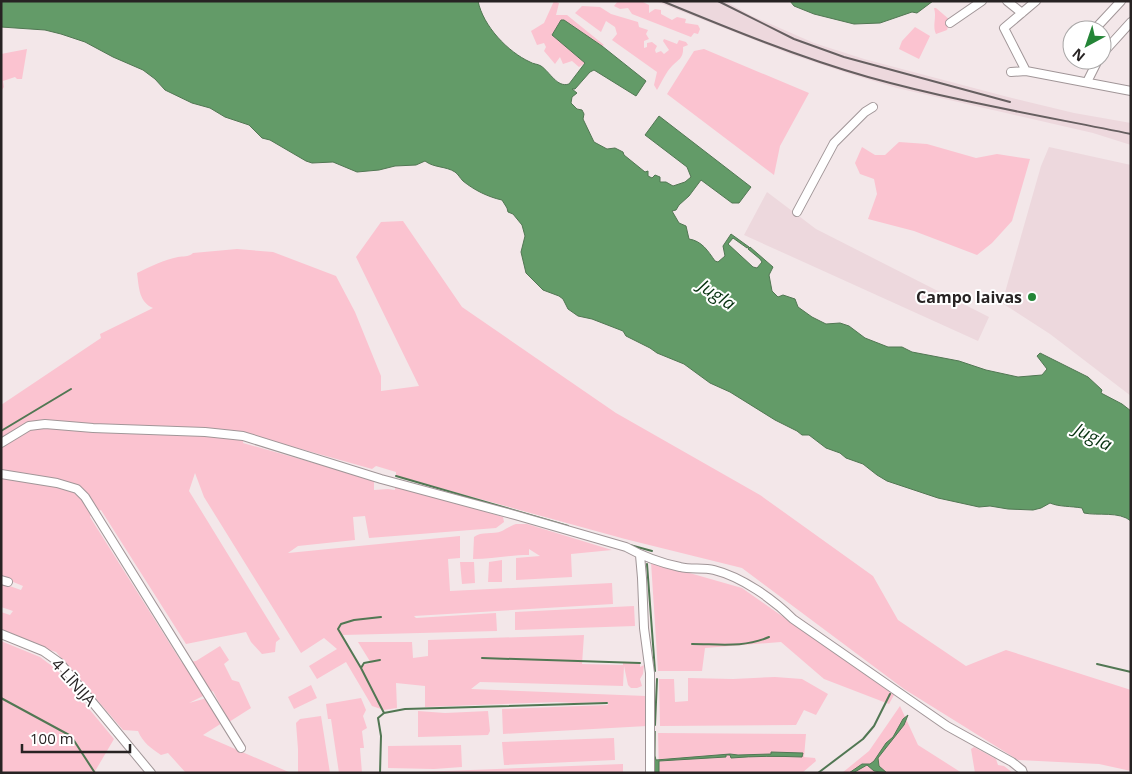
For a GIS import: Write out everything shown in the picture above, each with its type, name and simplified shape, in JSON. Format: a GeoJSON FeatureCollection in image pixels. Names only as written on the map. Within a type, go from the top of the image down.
{"type":"FeatureCollection","features":[{"type":"Feature","properties":{"kind":"street"},"geometry":{"type":"LineString","coordinates":[[950,23],[982,1]]}},
{"type":"Feature","properties":{"kind":"street"},"geometry":{"type":"LineString","coordinates":[[1007,1],[1022,13]]}},
{"type":"Feature","properties":{"kind":"street"},"geometry":{"type":"LineString","coordinates":[[1026,71],[1004,28],[1036,1]]}},
{"type":"Feature","properties":{"kind":"street"},"geometry":{"type":"LineString","coordinates":[[1103,20],[1121,1]]}},
{"type":"Feature","properties":{"kind":"street"},"geometry":{"type":"LineString","coordinates":[[1112,42],[1131,22]]}},
{"type":"Feature","properties":{"kind":"street"},"geometry":{"type":"LineString","coordinates":[[1086,82],[1093,70]]}},
{"type":"Feature","properties":{"kind":"street"},"geometry":{"type":"LineString","coordinates":[[1012,72],[1026,71],[1131,91]]}},
{"type":"Feature","properties":{"kind":"street"},"geometry":{"type":"LineString","coordinates":[[797,212],[834,143],[865,112],[873,107]]}},
{"type":"Feature","properties":{"kind":"street"},"geometry":{"type":"LineString","coordinates":[[1,443],[29,426],[44,424],[93,428],[205,432],[243,436],[381,478],[626,547],[640,555],[680,568],[716,570],[762,593],[793,619],[947,726],[1012,762],[1023,773]]}},
{"type":"Feature","properties":{"kind":"street"},"geometry":{"type":"LineString","coordinates":[[1,474],[57,483],[78,489],[85,497],[241,748]]}},
{"type":"Feature","properties":{"kind":"street"},"geometry":{"type":"LineString","coordinates":[[640,555],[644,628],[650,673],[650,773]]}},
{"type":"Feature","properties":{"kind":"street","name":"4 LĪNIJA"},"geometry":{"type":"LineString","coordinates":[[1,634],[43,651],[60,663],[151,773]]}},
{"type":"Feature","properties":{"kind":"shaded area"},"geometry":{"type":"Polygon","coordinates":[[[554,1],[559,3],[556,15],[567,15],[604,45],[602,46],[562,20],[552,35],[585,63],[579,67],[572,61],[563,64],[560,57],[555,64],[544,51],[546,47],[544,43],[537,45],[531,31],[544,23],[554,1]]]}},
{"type":"Feature","properties":{"kind":"shaded area"},"geometry":{"type":"Polygon","coordinates":[[[618,1],[641,1],[649,5],[649,13],[655,9],[661,10],[661,14],[672,20],[677,17],[686,19],[685,23],[698,25],[700,29],[698,34],[694,33],[691,37],[632,14],[628,8],[620,9],[614,6],[618,1]]]}},
{"type":"Feature","properties":{"kind":"shaded area"},"geometry":{"type":"Polygon","coordinates":[[[655,1],[725,1],[752,16],[814,43],[864,59],[1074,113],[1131,123],[1131,145],[1093,133],[897,88],[850,74],[790,54],[655,1]]]}},
{"type":"Feature","properties":{"kind":"shaded area"},"geometry":{"type":"Polygon","coordinates":[[[582,6],[600,7],[611,14],[638,22],[639,27],[648,30],[646,34],[649,39],[644,41],[644,48],[647,47],[647,43],[652,42],[657,46],[656,53],[661,51],[664,54],[669,50],[663,41],[664,39],[677,44],[679,40],[686,42],[688,45],[683,47],[682,56],[668,71],[657,90],[654,85],[657,72],[612,40],[617,34],[615,27],[606,21],[601,32],[575,13],[582,6]]]}},
{"type":"Feature","properties":{"kind":"shaded area"},"geometry":{"type":"Polygon","coordinates":[[[934,8],[950,20],[947,30],[936,34],[934,28],[934,8]]]}},
{"type":"Feature","properties":{"kind":"shaded area"},"geometry":{"type":"Polygon","coordinates":[[[915,27],[930,36],[919,59],[899,49],[902,41],[915,27]]]}},
{"type":"Feature","properties":{"kind":"shaded area"},"geometry":{"type":"Polygon","coordinates":[[[27,49],[22,79],[15,77],[3,81],[4,87],[1,91],[1,54],[27,49]]]}},
{"type":"Feature","properties":{"kind":"shaded area"},"geometry":{"type":"Polygon","coordinates":[[[704,49],[809,93],[780,146],[774,175],[667,94],[694,51],[704,49]]]}},
{"type":"Feature","properties":{"kind":"shaded area"},"geometry":{"type":"Polygon","coordinates":[[[899,142],[927,144],[976,158],[997,154],[1030,159],[1012,221],[992,243],[977,255],[914,231],[868,219],[877,194],[874,179],[860,174],[855,163],[862,147],[875,155],[885,155],[899,142]]]}},
{"type":"Feature","properties":{"kind":"shaded area"},"geometry":{"type":"Polygon","coordinates":[[[1049,147],[1131,165],[1131,396],[1050,334],[1002,303],[1041,166],[1049,147]]]}},
{"type":"Feature","properties":{"kind":"shaded area"},"geometry":{"type":"Polygon","coordinates":[[[767,192],[816,229],[989,317],[978,341],[744,235],[767,192]]]}},
{"type":"Feature","properties":{"kind":"shaded area"},"geometry":{"type":"Polygon","coordinates":[[[403,221],[462,307],[616,413],[760,495],[873,576],[898,620],[966,666],[1006,650],[1131,690],[1131,771],[1099,764],[1018,760],[904,689],[742,568],[625,539],[396,476],[396,472],[376,466],[372,469],[244,433],[243,443],[374,480],[374,490],[395,490],[395,486],[418,491],[503,517],[504,522],[496,528],[369,538],[365,516],[353,517],[355,540],[298,546],[288,553],[460,536],[460,558],[448,559],[450,591],[612,583],[613,604],[414,616],[416,618],[496,613],[497,631],[343,635],[359,666],[371,663],[358,642],[412,642],[413,658],[428,656],[428,640],[584,635],[582,664],[623,665],[623,662],[640,663],[640,667],[644,665],[643,674],[640,679],[642,686],[631,688],[628,685],[624,666],[623,686],[480,682],[471,689],[646,696],[647,726],[503,734],[502,709],[608,705],[608,702],[425,707],[425,686],[396,683],[397,708],[384,710],[372,706],[346,662],[317,679],[309,666],[337,649],[324,638],[301,653],[204,497],[195,473],[189,491],[280,639],[276,642],[275,652],[262,654],[251,642],[246,632],[186,644],[101,510],[92,513],[90,517],[182,663],[196,661],[220,646],[229,660],[224,664],[232,680],[239,682],[251,708],[229,722],[213,691],[189,703],[207,698],[222,723],[203,735],[291,773],[186,773],[168,753],[161,755],[148,745],[138,731],[123,730],[56,652],[1,634],[1,612],[10,615],[13,611],[1,607],[1,583],[21,590],[23,586],[1,577],[1,448],[20,433],[1,439],[1,405],[101,338],[100,334],[153,308],[142,298],[137,273],[163,262],[193,253],[237,249],[273,252],[336,276],[355,312],[381,376],[381,391],[419,386],[356,257],[381,222],[403,221]]]}},
{"type":"Feature","properties":{"kind":"shaded area"},"geometry":{"type":"Polygon","coordinates":[[[516,524],[527,524],[612,550],[571,554],[572,577],[516,580],[516,558],[540,556],[529,549],[529,555],[473,559],[474,537],[480,534],[502,531],[516,524]]]}},
{"type":"Feature","properties":{"kind":"shaded area"},"geometry":{"type":"Polygon","coordinates":[[[502,560],[502,582],[488,582],[489,562],[502,560]]]}},
{"type":"Feature","properties":{"kind":"shaded area"},"geometry":{"type":"Polygon","coordinates":[[[460,562],[474,562],[475,583],[462,584],[460,562]]]}},
{"type":"Feature","properties":{"kind":"shaded area"},"geometry":{"type":"Polygon","coordinates":[[[651,562],[742,588],[894,695],[889,704],[824,679],[781,642],[705,648],[702,671],[658,671],[651,562]]]}},
{"type":"Feature","properties":{"kind":"shaded area"},"geometry":{"type":"Polygon","coordinates":[[[634,606],[635,626],[515,630],[515,612],[634,606]]]}},
{"type":"Feature","properties":{"kind":"shaded area"},"geometry":{"type":"Polygon","coordinates":[[[1,641],[40,657],[56,669],[114,739],[94,773],[1,773],[1,641]]]}},
{"type":"Feature","properties":{"kind":"shaded area"},"geometry":{"type":"Polygon","coordinates":[[[775,677],[802,679],[828,694],[816,715],[804,710],[796,725],[660,726],[659,679],[674,679],[675,702],[688,701],[688,678],[733,679],[775,677]]]}},
{"type":"Feature","properties":{"kind":"shaded area"},"geometry":{"type":"Polygon","coordinates":[[[311,685],[317,698],[294,709],[288,697],[311,685]]]}},
{"type":"Feature","properties":{"kind":"shaded area"},"geometry":{"type":"Polygon","coordinates":[[[361,698],[366,710],[363,716],[367,728],[362,731],[364,748],[360,748],[362,773],[339,773],[331,719],[328,719],[326,704],[361,698]]]}},
{"type":"Feature","properties":{"kind":"shaded area"},"geometry":{"type":"Polygon","coordinates":[[[900,706],[918,745],[962,773],[842,773],[869,751],[900,706]]]}},
{"type":"Feature","properties":{"kind":"shaded area"},"geometry":{"type":"Polygon","coordinates":[[[418,711],[445,713],[488,711],[490,731],[488,735],[418,737],[418,711]]]}},
{"type":"Feature","properties":{"kind":"shaded area"},"geometry":{"type":"Polygon","coordinates":[[[321,716],[330,773],[298,773],[296,723],[300,719],[321,716]]]}},
{"type":"Feature","properties":{"kind":"shaded area"},"geometry":{"type":"Polygon","coordinates":[[[658,733],[806,734],[804,757],[815,758],[816,761],[802,773],[659,773],[658,733]]]}},
{"type":"Feature","properties":{"kind":"shaded area"},"geometry":{"type":"Polygon","coordinates":[[[614,738],[615,760],[504,765],[502,742],[614,738]]]}},
{"type":"Feature","properties":{"kind":"shaded area"},"geometry":{"type":"Polygon","coordinates":[[[461,745],[462,767],[434,769],[388,768],[388,746],[461,745]]]}},
{"type":"Feature","properties":{"kind":"shaded area"},"geometry":{"type":"Polygon","coordinates":[[[974,747],[996,759],[998,765],[1004,766],[1013,773],[975,773],[971,749],[974,747]]]}},
{"type":"Feature","properties":{"kind":"shaded area"},"geometry":{"type":"Polygon","coordinates":[[[623,764],[623,773],[392,773],[623,764]]]}},
{"type":"Feature","properties":{"kind":"water","name":"Jugla"},"geometry":{"type":"Polygon","coordinates":[[[1,1],[478,1],[485,20],[505,45],[522,58],[541,66],[557,82],[565,85],[569,84],[585,63],[552,35],[561,20],[564,20],[602,46],[646,81],[636,96],[594,70],[575,89],[572,89],[577,93],[572,97],[571,103],[577,109],[582,110],[584,114],[583,119],[594,142],[607,149],[615,148],[623,152],[624,155],[645,172],[648,171],[648,176],[652,178],[655,175],[660,177],[660,182],[666,182],[673,186],[685,182],[691,177],[687,167],[645,135],[659,116],[751,187],[739,203],[732,203],[701,180],[676,210],[672,211],[679,223],[686,226],[689,239],[701,244],[715,261],[718,262],[725,256],[723,246],[731,234],[749,247],[747,248],[733,238],[728,244],[753,267],[757,268],[762,262],[748,249],[750,247],[773,267],[769,275],[772,291],[778,297],[783,295],[795,299],[798,307],[826,324],[840,323],[849,326],[865,338],[888,347],[902,347],[912,352],[959,361],[986,370],[1018,377],[1042,375],[1047,369],[1037,356],[1040,353],[1088,377],[1102,390],[1101,393],[1131,411],[1131,521],[1121,516],[1084,513],[1082,508],[1050,503],[1033,510],[990,506],[979,507],[938,498],[887,481],[863,464],[826,448],[809,435],[802,435],[730,392],[710,383],[684,364],[657,353],[626,336],[623,331],[592,319],[578,316],[568,309],[563,299],[543,290],[526,273],[521,252],[525,236],[522,225],[513,214],[508,212],[502,200],[476,190],[451,170],[425,161],[416,165],[357,172],[333,162],[312,163],[306,161],[270,140],[262,138],[249,125],[225,117],[210,108],[192,103],[165,90],[143,70],[85,42],[45,30],[1,27],[1,1]]]}},
{"type":"Feature","properties":{"kind":"water"},"geometry":{"type":"Polygon","coordinates":[[[790,1],[933,1],[917,13],[912,12],[880,23],[854,24],[814,14],[794,6],[790,1]]]}},
{"type":"Feature","properties":{"kind":"water"},"geometry":{"type":"Polygon","coordinates":[[[908,715],[904,725],[878,758],[879,766],[887,773],[874,771],[867,765],[853,773],[849,773],[862,764],[870,764],[874,761],[886,743],[893,737],[903,719],[908,715]]]}},
{"type":"Feature","properties":{"kind":"water"},"geometry":{"type":"Polygon","coordinates":[[[655,731],[656,760],[730,754],[771,754],[771,752],[803,753],[802,757],[766,756],[731,758],[730,755],[726,755],[726,757],[659,761],[659,773],[654,773],[655,731]]]}},
{"type":"Feature","properties":{"kind":"waterway"},"geometry":{"type":"LineString","coordinates":[[1,431],[71,389]]}},
{"type":"Feature","properties":{"kind":"waterway"},"geometry":{"type":"LineString","coordinates":[[396,476],[568,526]]}},
{"type":"Feature","properties":{"kind":"waterway"},"geometry":{"type":"LineString","coordinates":[[630,545],[652,551]]}},
{"type":"Feature","properties":{"kind":"waterway"},"geometry":{"type":"LineString","coordinates":[[647,564],[655,671]]}},
{"type":"Feature","properties":{"kind":"waterway"},"geometry":{"type":"LineString","coordinates":[[361,668],[338,629],[341,624],[354,620],[381,617]]}},
{"type":"Feature","properties":{"kind":"waterway"},"geometry":{"type":"LineString","coordinates":[[692,644],[741,644],[769,637]]}},
{"type":"Feature","properties":{"kind":"waterway"},"geometry":{"type":"LineString","coordinates":[[482,658],[640,663]]}},
{"type":"Feature","properties":{"kind":"waterway"},"geometry":{"type":"LineString","coordinates":[[380,660],[364,663],[361,668],[384,713]]}},
{"type":"Feature","properties":{"kind":"waterway"},"geometry":{"type":"LineString","coordinates":[[1097,664],[1131,672]]}},
{"type":"Feature","properties":{"kind":"waterway"},"geometry":{"type":"LineString","coordinates":[[655,725],[657,679]]}},
{"type":"Feature","properties":{"kind":"waterway"},"geometry":{"type":"LineString","coordinates":[[818,773],[863,739],[874,726],[890,694]]}},
{"type":"Feature","properties":{"kind":"waterway"},"geometry":{"type":"LineString","coordinates":[[1,698],[71,736],[95,773]]}},
{"type":"Feature","properties":{"kind":"waterway"},"geometry":{"type":"LineString","coordinates":[[380,773],[381,736],[378,718],[384,713],[405,709],[607,703]]}},
{"type":"Feature","properties":{"kind":"railway"},"geometry":{"type":"LineString","coordinates":[[662,1],[790,52],[868,77],[966,101],[1131,134]]}},
{"type":"Feature","properties":{"kind":"railway"},"geometry":{"type":"LineString","coordinates":[[718,1],[794,39],[844,57],[1010,102]]}},
{"type":"Feature","properties":{"kind":"place","name":"Campo laivas"},"geometry":{"type":"Point","coordinates":[1032,297]}}]}
